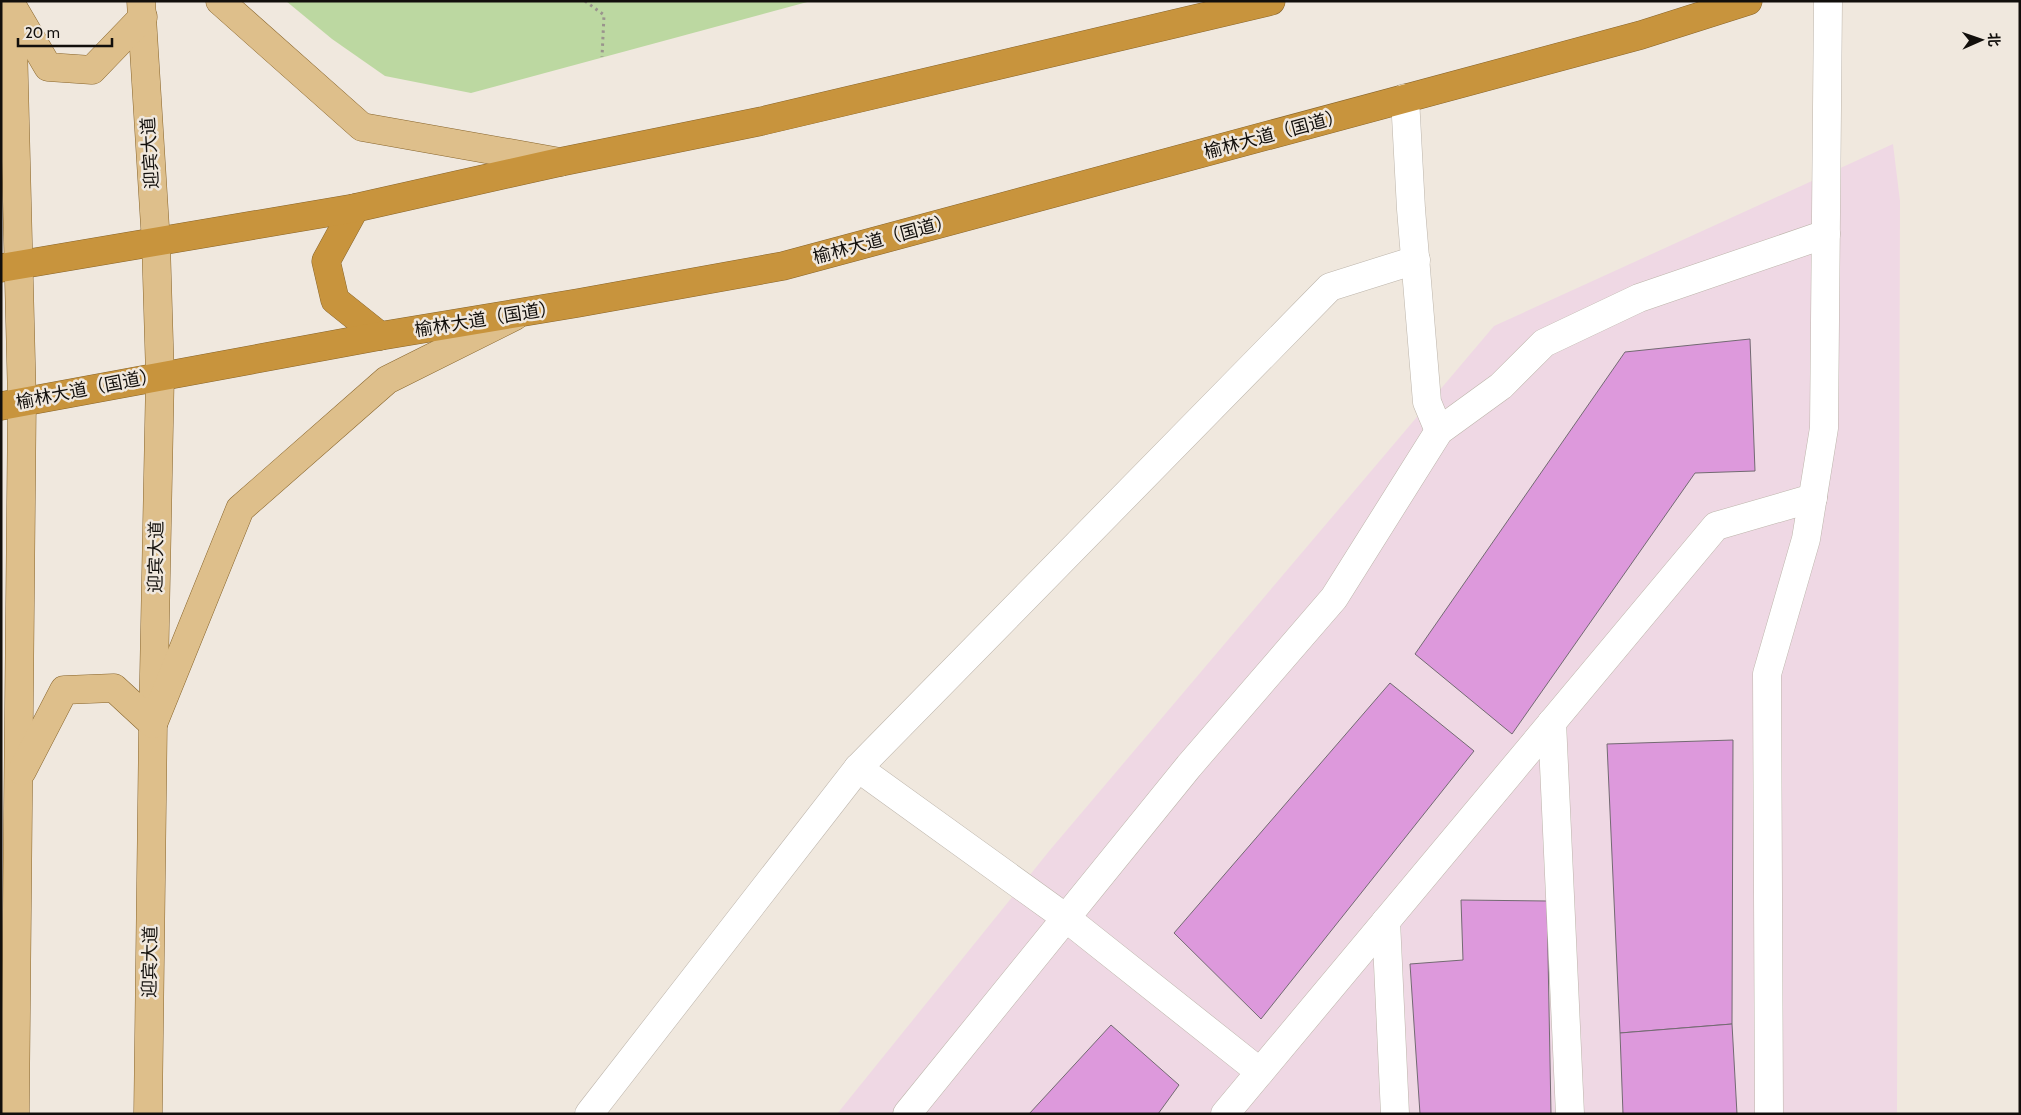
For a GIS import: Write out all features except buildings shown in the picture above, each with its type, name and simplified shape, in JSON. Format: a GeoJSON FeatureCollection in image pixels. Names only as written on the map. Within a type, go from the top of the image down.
{"type":"FeatureCollection","features":[{"type":"Feature","properties":{"kind":"highway"},"geometry":{"type":"LineString","coordinates":[[9,267],[355,208],[560,162],[762,121],[1271,1]]}},
{"type":"Feature","properties":{"kind":"highway","name":"榆林大道（国道）"},"geometry":{"type":"LineString","coordinates":[[11,404],[380,336],[522,313],[783,266],[1641,35],[1748,1]]}},
{"type":"Feature","properties":{"kind":"highway"},"geometry":{"type":"LineString","coordinates":[[355,208],[326,260],[335,300],[380,336]]}},
{"type":"Feature","properties":{"kind":"main road"},"geometry":{"type":"LineString","coordinates":[[220,1],[362,127],[560,162]]}},
{"type":"Feature","properties":{"kind":"main road"},"geometry":{"type":"LineString","coordinates":[[12,3],[48,67],[92,70],[142,9]]}},
{"type":"Feature","properties":{"kind":"main road"},"geometry":{"type":"LineString","coordinates":[[12,3],[9,267],[20,777],[15,1114]]}},
{"type":"Feature","properties":{"kind":"main road","name":"迎宾大道"},"geometry":{"type":"LineString","coordinates":[[142,9],[156,243],[160,376],[148,1114]]}},
{"type":"Feature","properties":{"kind":"main road"},"geometry":{"type":"LineString","coordinates":[[20,777],[64,690],[114,688],[153,724],[240,509],[387,380],[522,313]]}},
{"type":"Feature","properties":{"kind":"main road"},"geometry":{"type":"LineString","coordinates":[[1,718],[20,777]]}},
{"type":"Feature","properties":{"kind":"lane"},"geometry":{"type":"LineString","coordinates":[[1770,1114],[1766,674],[1806,540],[1824,428],[1828,1]]}},
{"type":"Feature","properties":{"kind":"lane"},"geometry":{"type":"LineString","coordinates":[[1405,98],[1427,402],[1439,431]]}},
{"type":"Feature","properties":{"kind":"lane"},"geometry":{"type":"LineString","coordinates":[[907,1114],[1188,766],[1334,598],[1439,431],[1501,386],[1544,343],[1639,298],[1826,234]]}},
{"type":"Feature","properties":{"kind":"lane"},"geometry":{"type":"LineString","coordinates":[[589,1114],[858,768],[1330,287],[1416,260]]}},
{"type":"Feature","properties":{"kind":"lane"},"geometry":{"type":"LineString","coordinates":[[1225,1114],[1716,526],[1813,498]]}},
{"type":"Feature","properties":{"kind":"lane"},"geometry":{"type":"LineString","coordinates":[[1552,722],[1570,1114]]}},
{"type":"Feature","properties":{"kind":"lane"},"geometry":{"type":"LineString","coordinates":[[858,768],[1066,918],[1260,1072]]}},
{"type":"Feature","properties":{"kind":"lane"},"geometry":{"type":"LineString","coordinates":[[1386,921],[1395,1114]]}},
{"type":"Feature","properties":{"kind":"path"},"geometry":{"type":"LineString","coordinates":[[585,1],[604,15],[602,57]]}},
{"type":"Feature","properties":{"kind":"shaded area"},"geometry":{"type":"Polygon","coordinates":[[[1893,144],[1900,201],[1897,1114],[837,1114],[1050,850],[1494,326],[1893,144]]]}},
{"type":"Feature","properties":{"kind":"green space"},"geometry":{"type":"Polygon","coordinates":[[[286,1],[811,1],[471,93],[385,76],[332,39],[286,1]]]}}]}
